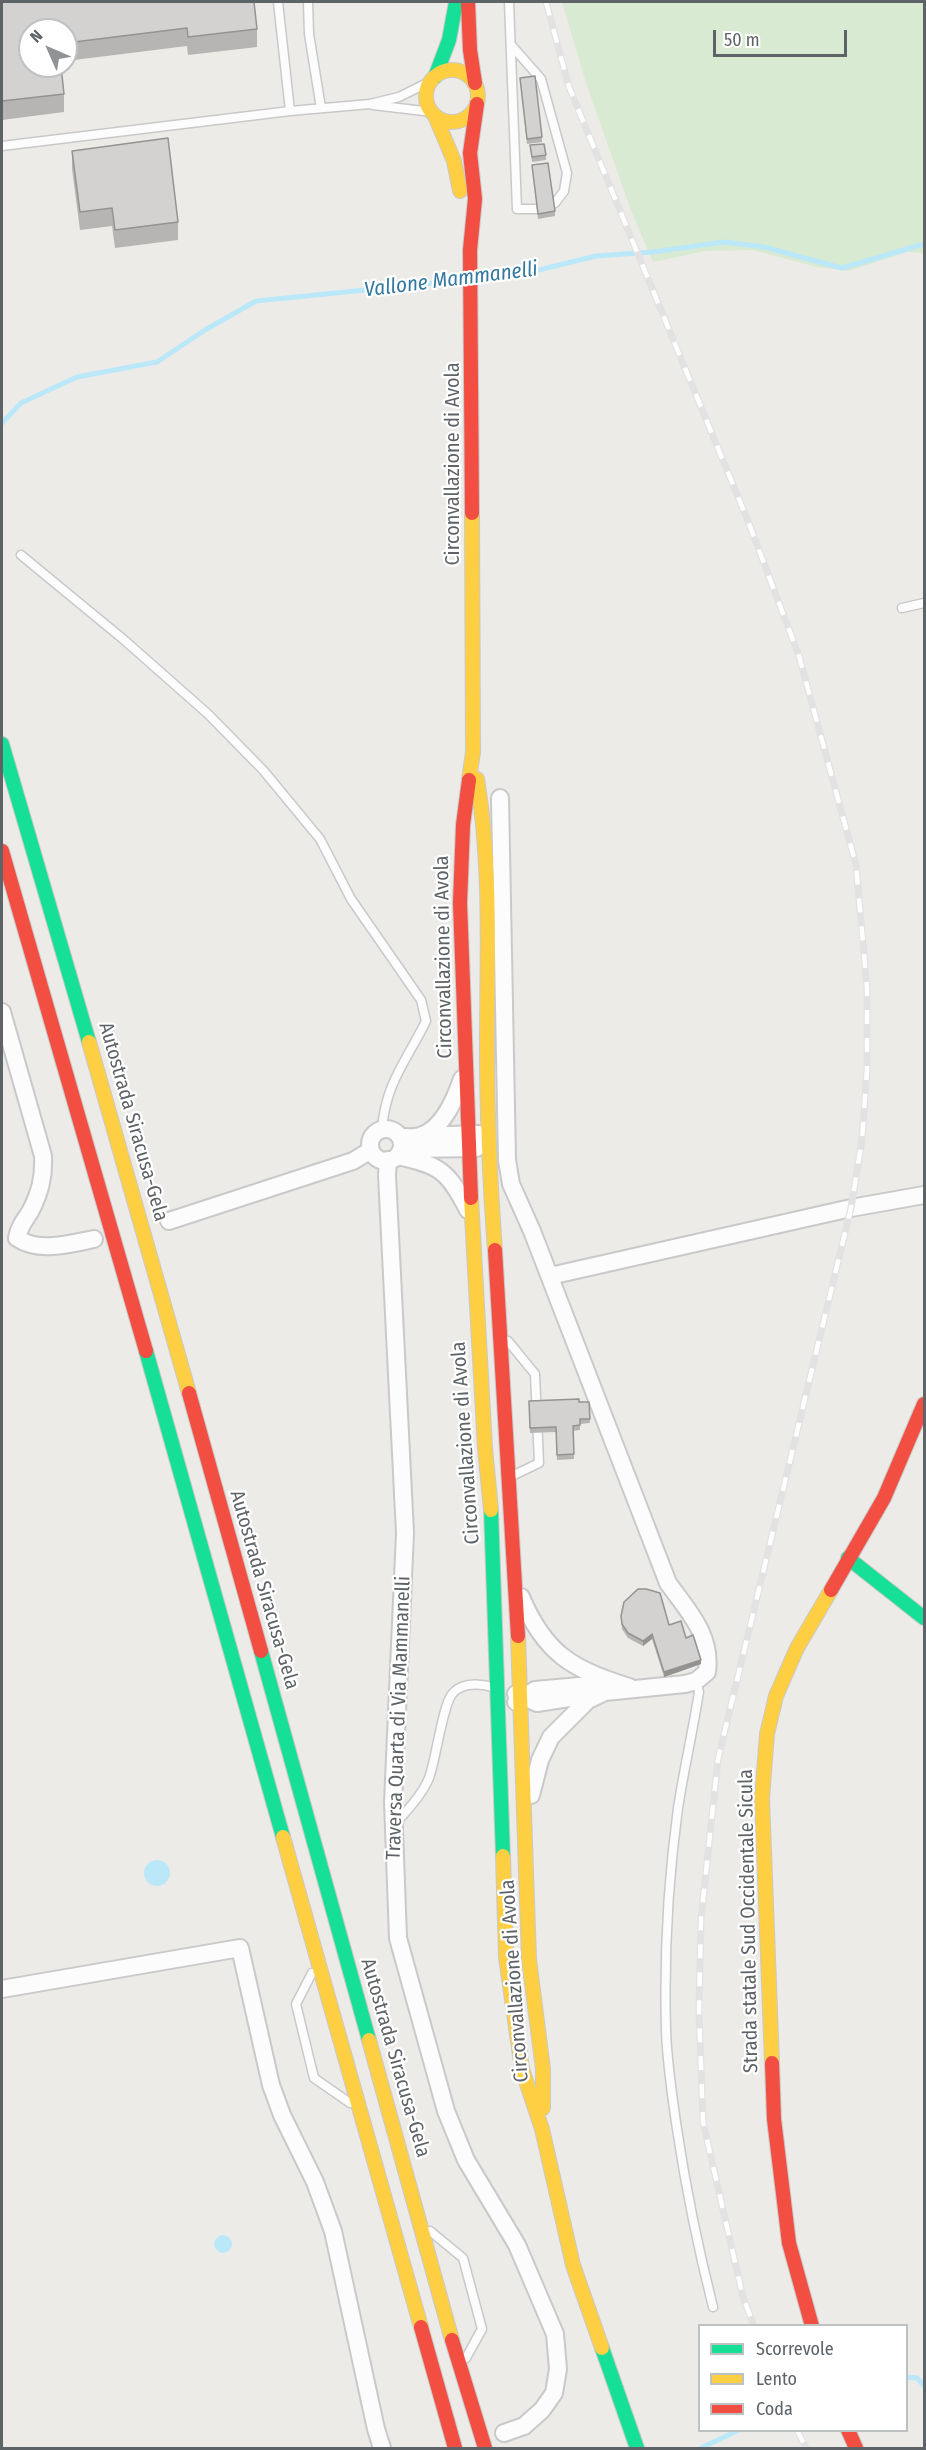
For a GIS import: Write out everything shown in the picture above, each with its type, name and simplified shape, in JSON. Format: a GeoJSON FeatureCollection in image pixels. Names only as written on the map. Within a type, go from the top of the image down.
{"type":"FeatureCollection","features":[{"type":"Feature","properties":{"kind":"main road"},"geometry":{"type":"LineString","coordinates":[[456,2],[452,31],[428,87],[427,100],[458,175],[470,250]]}},
{"type":"Feature","properties":{"kind":"main road"},"geometry":{"type":"LineString","coordinates":[[468,2],[470,50],[478,90],[470,153],[475,200],[470,250]]}},
{"type":"Feature","properties":{"kind":"main road"},"geometry":{"type":"LineString","coordinates":[[433,79],[442,73],[457,70],[464,73],[475,84]]}},
{"type":"Feature","properties":{"kind":"main road"},"geometry":{"type":"LineString","coordinates":[[434,114],[442,120],[459,121],[473,112],[477,104]]}},
{"type":"Feature","properties":{"kind":"main road","name":"Circonvallazione di Avola"},"geometry":{"type":"LineString","coordinates":[[470,250],[473,752],[463,825],[460,892],[472,1217],[485,1448],[492,1517],[506,1957],[522,2069],[542,2128],[573,2265],[638,2448]]}},
{"type":"Feature","properties":{"kind":"main road","name":"Autostrada Siracusa-Gela"},"geometry":{"type":"LineString","coordinates":[[2,744],[134,1196],[460,2369],[485,2448]]}},
{"type":"Feature","properties":{"kind":"main road","name":"Circonvallazione di Avola"},"geometry":{"type":"LineString","coordinates":[[473,752],[484,822],[488,895],[489,1141],[521,1698],[529,1959],[543,2069],[542,2128]]}},
{"type":"Feature","properties":{"kind":"main road"},"geometry":{"type":"LineString","coordinates":[[2,851],[118,1252],[455,2448]]}},
{"type":"Feature","properties":{"kind":"main road","name":"Strada statale Sud Occidentale Sicula"},"geometry":{"type":"LineString","coordinates":[[812,2324],[789,2243],[774,2119],[762,1798],[767,1734],[776,1696],[797,1648],[884,1498],[924,1404]]}},
{"type":"Feature","properties":{"kind":"main road"},"geometry":{"type":"LineString","coordinates":[[848,1558],[924,1618]]}},
{"type":"Feature","properties":{"kind":"main road"},"geometry":{"type":"LineString","coordinates":[[849,2432],[856,2448]]}},
{"type":"Feature","properties":{"kind":"street"},"geometry":{"type":"LineString","coordinates":[[498,1685],[521,1698],[537,1703],[611,1687],[633,1688],[685,1684],[696,1681],[707,1672],[710,1655],[702,1631],[668,1583],[550,1276],[511,1184],[507,1161],[500,798]]}},
{"type":"Feature","properties":{"kind":"street"},"geometry":{"type":"LineString","coordinates":[[2,1012],[43,1156],[44,1175],[40,1191],[20,1227],[17,1238],[26,1244],[42,1247],[94,1239]]}},
{"type":"Feature","properties":{"kind":"street"},"geometry":{"type":"LineString","coordinates":[[396,1151],[392,1130],[382,1130],[372,1137],[371,1150],[378,1158],[396,1151],[438,1123],[448,1112],[455,1099],[465,1069]]}},
{"type":"Feature","properties":{"kind":"street"},"geometry":{"type":"LineString","coordinates":[[420,1136],[469,1142]]}},
{"type":"Feature","properties":{"kind":"street"},"geometry":{"type":"LineString","coordinates":[[396,1151],[489,1141]]}},
{"type":"Feature","properties":{"kind":"street"},"geometry":{"type":"LineString","coordinates":[[169,1221],[353,1161],[371,1150]]}},
{"type":"Feature","properties":{"kind":"street"},"geometry":{"type":"LineString","coordinates":[[396,1151],[440,1170],[455,1184],[472,1217]]}},
{"type":"Feature","properties":{"kind":"street","name":"Traversa Quarta di Via Mammanelli"},"geometry":{"type":"LineString","coordinates":[[396,1151],[387,1175],[405,1533],[393,1826],[398,1938],[446,2110],[466,2160],[517,2245],[555,2334],[558,2369],[554,2392],[542,2410],[524,2426],[504,2433]]}},
{"type":"Feature","properties":{"kind":"street"},"geometry":{"type":"LineString","coordinates":[[550,1276],[851,1208],[924,1195]]}},
{"type":"Feature","properties":{"kind":"street"},"geometry":{"type":"LineString","coordinates":[[515,1580],[530,1618],[547,1644],[575,1666],[611,1687]]}},
{"type":"Feature","properties":{"kind":"street"},"geometry":{"type":"LineString","coordinates":[[525,1819],[540,1760],[551,1737],[588,1700],[611,1687]]}},
{"type":"Feature","properties":{"kind":"street"},"geometry":{"type":"LineString","coordinates":[[499,1717],[521,1698]]}},
{"type":"Feature","properties":{"kind":"street"},"geometry":{"type":"LineString","coordinates":[[2,1989],[240,1948],[271,2085],[282,2115],[315,2182],[333,2231],[382,2448]]}},
{"type":"Feature","properties":{"kind":"lane"},"geometry":{"type":"LineString","coordinates":[[278,2],[290,111]]}},
{"type":"Feature","properties":{"kind":"lane"},"geometry":{"type":"LineString","coordinates":[[308,2],[309,34],[321,108]]}},
{"type":"Feature","properties":{"kind":"lane"},"geometry":{"type":"LineString","coordinates":[[509,2],[517,209],[541,210],[555,203],[564,191],[567,173],[541,79],[512,46]]}},
{"type":"Feature","properties":{"kind":"lane"},"geometry":{"type":"LineString","coordinates":[[370,105],[399,97],[433,79]]}},
{"type":"Feature","properties":{"kind":"lane"},"geometry":{"type":"LineString","coordinates":[[2,146],[321,108],[370,105],[434,114]]}},
{"type":"Feature","properties":{"kind":"lane"},"geometry":{"type":"LineString","coordinates":[[21,555],[123,639],[200,707],[263,770],[320,840],[351,898],[422,1000],[426,1021],[395,1075],[384,1104],[382,1130]]}},
{"type":"Feature","properties":{"kind":"lane"},"geometry":{"type":"LineString","coordinates":[[902,608],[924,603]]}},
{"type":"Feature","properties":{"kind":"lane"},"geometry":{"type":"LineString","coordinates":[[499,1330],[535,1374],[539,1463],[509,1478]]}},
{"type":"Feature","properties":{"kind":"lane"},"geometry":{"type":"LineString","coordinates":[[696,1681],[699,1692],[678,1808],[666,1963],[666,2032],[683,2167],[697,2246],[713,2307]]}},
{"type":"Feature","properties":{"kind":"lane"},"geometry":{"type":"LineString","coordinates":[[393,1826],[417,1799],[429,1779],[444,1723],[445,1707],[453,1692],[480,1683],[498,1685]]}},
{"type":"Feature","properties":{"kind":"lane"},"geometry":{"type":"LineString","coordinates":[[318,1962],[296,2004],[314,2078],[360,2110]]}},
{"type":"Feature","properties":{"kind":"lane"},"geometry":{"type":"LineString","coordinates":[[420,2222],[462,2258],[482,2329],[460,2369]]}},
{"type":"Feature","properties":{"kind":"green space"},"geometry":{"type":"Polygon","coordinates":[[[562,2],[924,2],[924,253],[907,252],[849,271],[817,267],[753,250],[706,251],[653,262],[632,213],[587,86],[562,2]]]}},
{"type":"Feature","properties":{"kind":"water"},"geometry":{"type":"Polygon","coordinates":[[[157,1860],[166,1864],[170,1873],[166,1882],[157,1886],[148,1882],[144,1873],[148,1864],[157,1860]]]}},
{"type":"Feature","properties":{"kind":"water"},"geometry":{"type":"Polygon","coordinates":[[[219,2235],[227,2235],[232,2240],[230,2251],[219,2253],[214,2248],[214,2240],[219,2235]]]}},
{"type":"Feature","properties":{"kind":"building"},"geometry":{"type":"Polygon","coordinates":[[[2,2],[254,2],[257,29],[188,37],[187,28],[78,42],[78,18],[18,18],[18,78],[62,78],[64,94],[2,101],[2,2]]]}},
{"type":"Feature","properties":{"kind":"building"},"geometry":{"type":"Polygon","coordinates":[[[535,76],[542,137],[527,139],[520,78],[535,76]]]}},
{"type":"Feature","properties":{"kind":"building"},"geometry":{"type":"Polygon","coordinates":[[[168,138],[178,222],[115,230],[112,208],[80,212],[72,151],[168,138]]]}},
{"type":"Feature","properties":{"kind":"building"},"geometry":{"type":"Polygon","coordinates":[[[544,144],[546,155],[532,157],[530,145],[544,144]]]}},
{"type":"Feature","properties":{"kind":"building"},"geometry":{"type":"Polygon","coordinates":[[[548,163],[555,211],[538,214],[532,165],[548,163]]]}},
{"type":"Feature","properties":{"kind":"building"},"geometry":{"type":"Polygon","coordinates":[[[579,1399],[579,1402],[589,1402],[590,1419],[580,1419],[580,1425],[573,1426],[574,1454],[557,1455],[556,1427],[530,1428],[529,1401],[579,1399]]]}},
{"type":"Feature","properties":{"kind":"building"},"geometry":{"type":"Polygon","coordinates":[[[638,1589],[660,1593],[669,1625],[681,1621],[686,1638],[693,1635],[701,1660],[664,1672],[652,1634],[643,1641],[628,1633],[622,1624],[624,1602],[638,1589]]]}},
{"type":"Feature","properties":{"kind":"waterway","name":"Vallone Mammanelli"},"geometry":{"type":"LineString","coordinates":[[477,279],[514,276],[596,256],[653,252],[724,242],[764,247],[842,268],[924,244]]}},
{"type":"Feature","properties":{"kind":"waterway","name":"Vallone Mammanelli"},"geometry":{"type":"LineString","coordinates":[[2,423],[21,403],[77,377],[157,362],[205,330],[256,301],[464,280]]}},
{"type":"Feature","properties":{"kind":"waterway"},"geometry":{"type":"LineString","coordinates":[[908,2377],[917,2378],[924,2386]]}},
{"type":"Feature","properties":{"kind":"waterway"},"geometry":{"type":"LineString","coordinates":[[701,2448],[735,2432]]}},
{"type":"Feature","properties":{"kind":"railway"},"geometry":{"type":"LineString","coordinates":[[546,2],[569,87],[748,521],[799,656],[856,865],[867,987],[867,1070],[862,1140],[851,1208],[718,1759],[701,1919],[699,2011],[703,2122],[743,2297],[753,2324]]}},
{"type":"Feature","properties":{"kind":"railway"},"geometry":{"type":"LineString","coordinates":[[798,2432],[806,2448]]}},
{"type":"Feature","properties":{"kind":"traffic: fast"},"geometry":{"type":"LineString","coordinates":[[435,77],[449,40],[456,2]]}},
{"type":"Feature","properties":{"kind":"traffic: fast"},"geometry":{"type":"LineString","coordinates":[[2,744],[89,1042]]}},
{"type":"Feature","properties":{"kind":"traffic: fast"},"geometry":{"type":"LineString","coordinates":[[146,1351],[283,1837]]}},
{"type":"Feature","properties":{"kind":"traffic: fast"},"geometry":{"type":"LineString","coordinates":[[491,1510],[503,1856]]}},
{"type":"Feature","properties":{"kind":"traffic: fast"},"geometry":{"type":"LineString","coordinates":[[848,1558],[924,1618]]}},
{"type":"Feature","properties":{"kind":"traffic: fast"},"geometry":{"type":"LineString","coordinates":[[261,1651],[369,2040]]}},
{"type":"Feature","properties":{"kind":"traffic: fast"},"geometry":{"type":"LineString","coordinates":[[602,2348],[637,2448]]}},
{"type":"Feature","properties":{"kind":"traffic: slow"},"geometry":{"type":"LineString","coordinates":[[452,70],[462,72],[470,78],[476,86],[478,96],[476,106],[470,114],[462,120],[452,122],[442,120],[434,114],[428,106],[426,96],[428,86],[434,78],[442,72],[452,70]]}},
{"type":"Feature","properties":{"kind":"traffic: slow"},"geometry":{"type":"LineString","coordinates":[[435,116],[454,161],[460,191]]}},
{"type":"Feature","properties":{"kind":"traffic: slow"},"geometry":{"type":"LineString","coordinates":[[469,780],[473,752],[472,513]]}},
{"type":"Feature","properties":{"kind":"traffic: slow"},"geometry":{"type":"LineString","coordinates":[[477,779],[487,879],[488,1098],[495,1250]]}},
{"type":"Feature","properties":{"kind":"traffic: slow"},"geometry":{"type":"LineString","coordinates":[[89,1042],[189,1393]]}},
{"type":"Feature","properties":{"kind":"traffic: slow"},"geometry":{"type":"LineString","coordinates":[[471,1198],[485,1448],[491,1510]]}},
{"type":"Feature","properties":{"kind":"traffic: slow"},"geometry":{"type":"LineString","coordinates":[[772,2063],[762,1798],[767,1734],[776,1696],[797,1648],[831,1590]]}},
{"type":"Feature","properties":{"kind":"traffic: slow"},"geometry":{"type":"LineString","coordinates":[[518,1636],[529,1959],[543,2069],[543,2108]]}},
{"type":"Feature","properties":{"kind":"traffic: slow"},"geometry":{"type":"LineString","coordinates":[[283,1837],[421,2327]]}},
{"type":"Feature","properties":{"kind":"traffic: slow"},"geometry":{"type":"LineString","coordinates":[[503,1856],[506,1957],[522,2069],[542,2129],[573,2265],[602,2348]]}},
{"type":"Feature","properties":{"kind":"traffic: slow"},"geometry":{"type":"LineString","coordinates":[[369,2040],[452,2340]]}},
{"type":"Feature","properties":{"kind":"traffic: jam"},"geometry":{"type":"LineString","coordinates":[[468,2],[470,50],[475,83]]}},
{"type":"Feature","properties":{"kind":"traffic: jam"},"geometry":{"type":"LineString","coordinates":[[472,513],[470,250],[475,199],[470,153],[477,104]]}},
{"type":"Feature","properties":{"kind":"traffic: jam"},"geometry":{"type":"LineString","coordinates":[[469,780],[463,825],[460,903],[471,1198]]}},
{"type":"Feature","properties":{"kind":"traffic: jam"},"geometry":{"type":"LineString","coordinates":[[2,851],[146,1351]]}},
{"type":"Feature","properties":{"kind":"traffic: jam"},"geometry":{"type":"LineString","coordinates":[[495,1250],[518,1636]]}},
{"type":"Feature","properties":{"kind":"traffic: jam"},"geometry":{"type":"LineString","coordinates":[[189,1393],[261,1651]]}},
{"type":"Feature","properties":{"kind":"traffic: jam"},"geometry":{"type":"LineString","coordinates":[[831,1590],[884,1498],[924,1404]]}},
{"type":"Feature","properties":{"kind":"traffic: jam"},"geometry":{"type":"LineString","coordinates":[[772,2063],[774,2119],[789,2243],[811,2324]]}},
{"type":"Feature","properties":{"kind":"traffic: jam"},"geometry":{"type":"LineString","coordinates":[[421,2327],[455,2448]]}},
{"type":"Feature","properties":{"kind":"traffic: jam"},"geometry":{"type":"LineString","coordinates":[[452,2340],[485,2448]]}},
{"type":"Feature","properties":{"kind":"traffic: jam"},"geometry":{"type":"LineString","coordinates":[[849,2432],[856,2448]]}}]}
